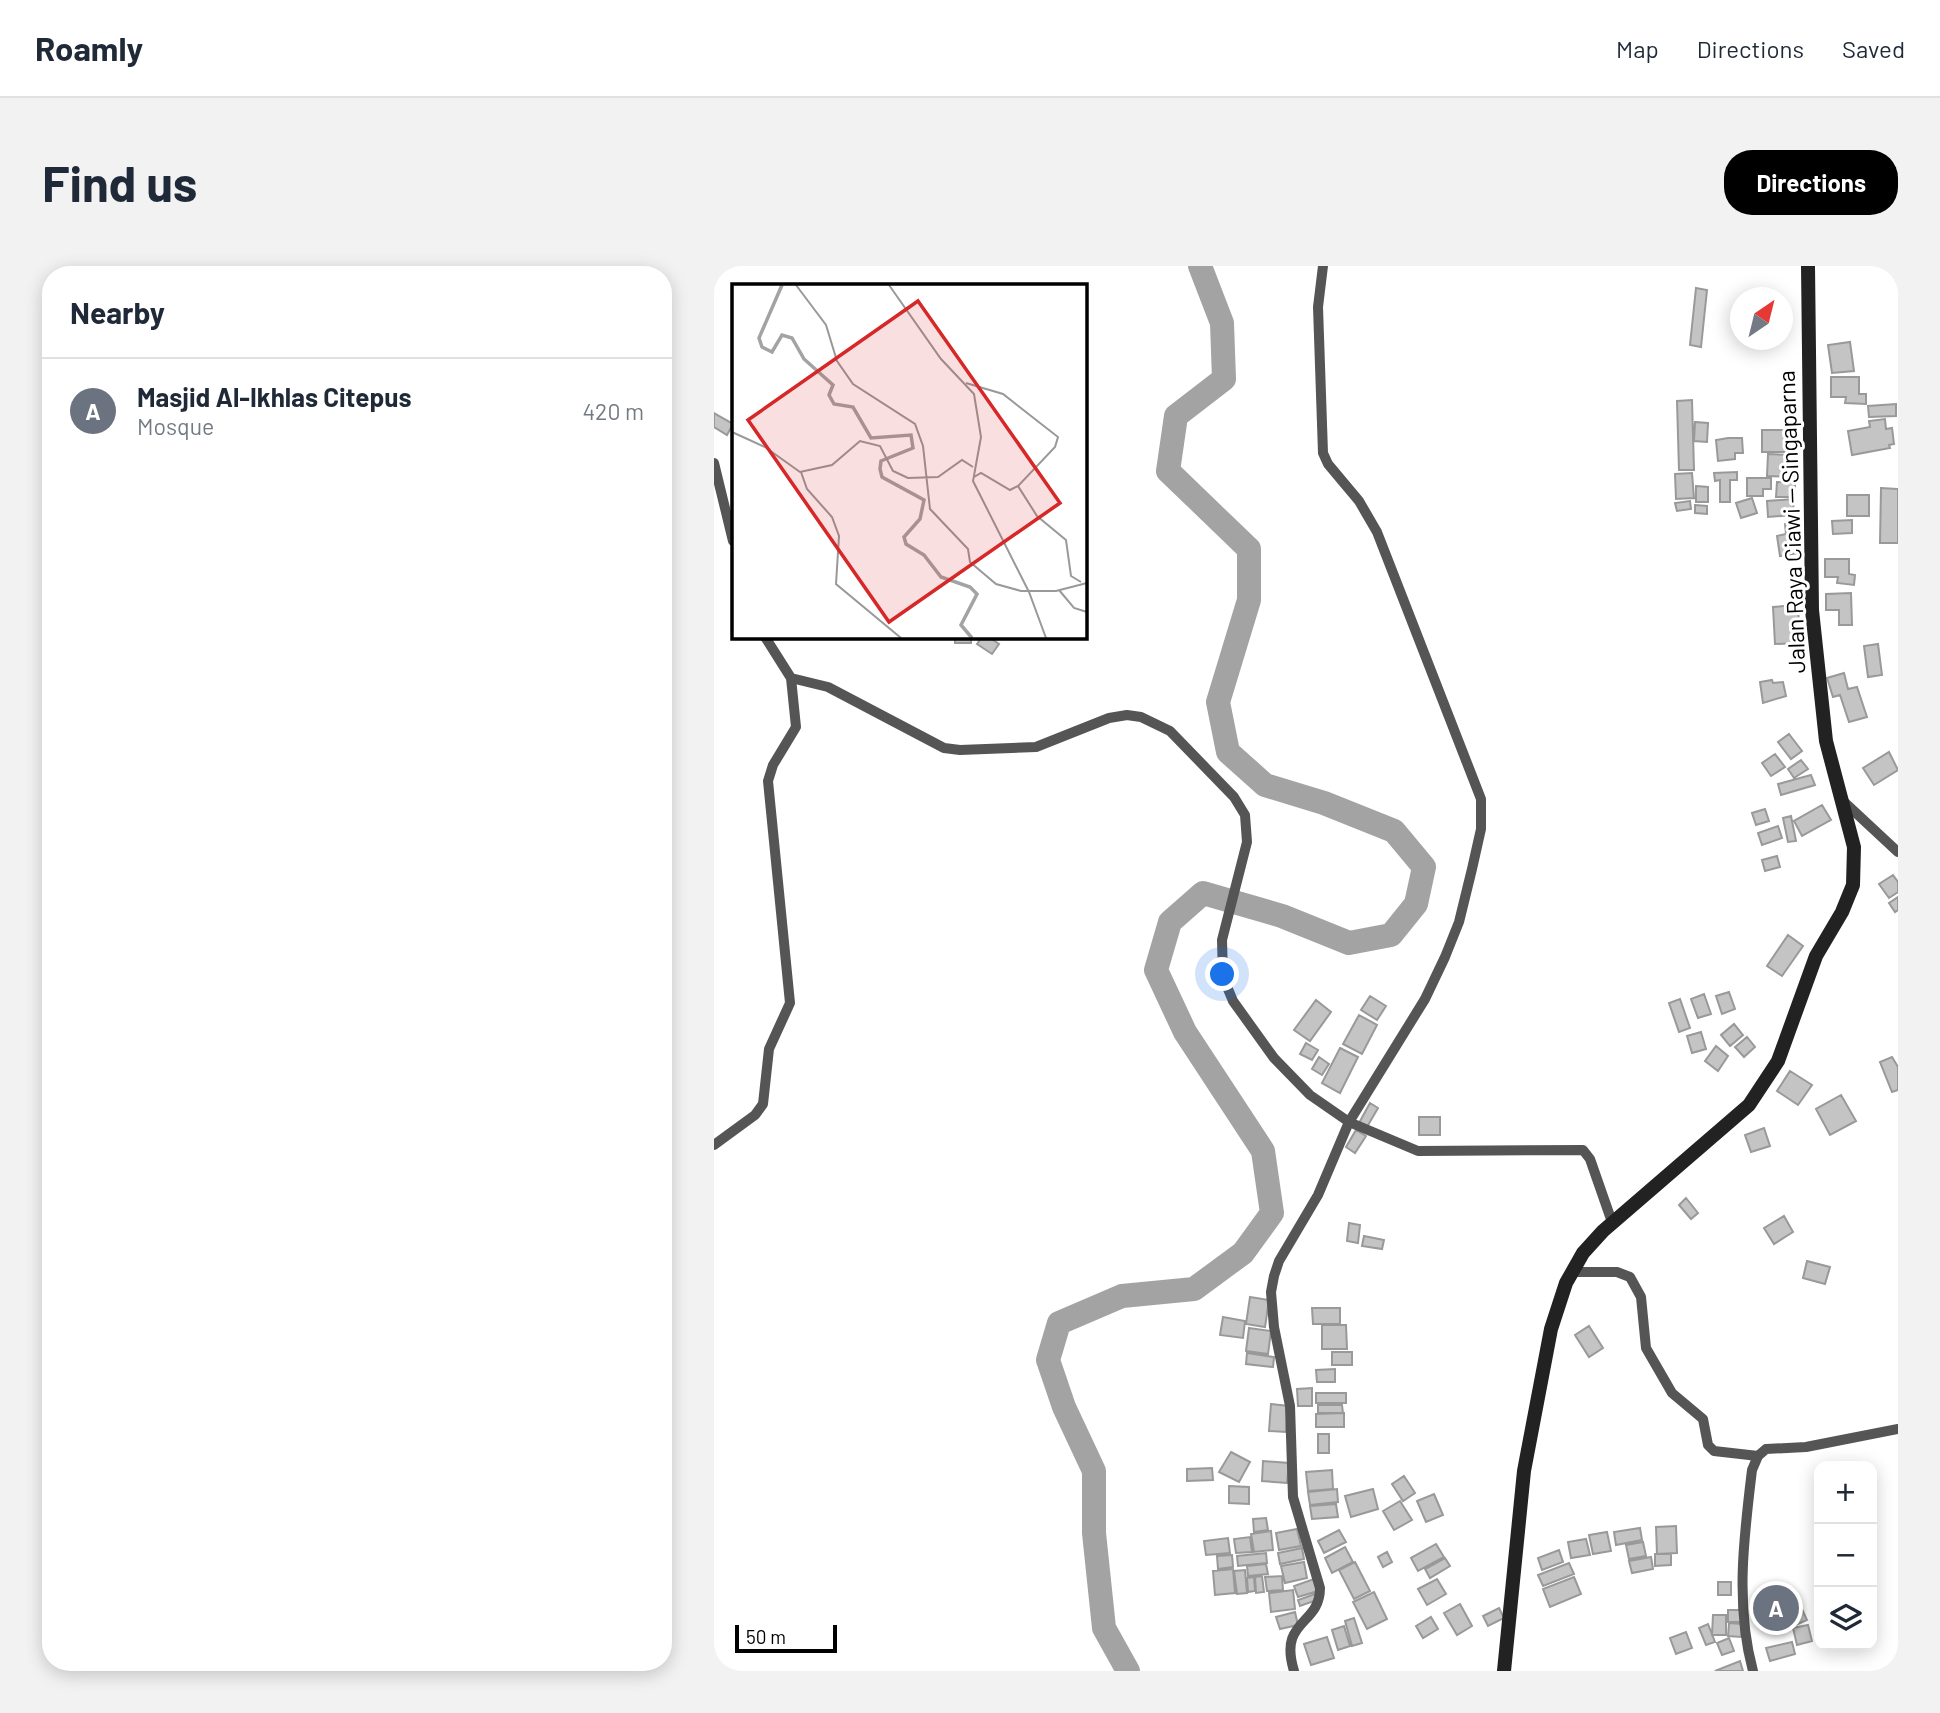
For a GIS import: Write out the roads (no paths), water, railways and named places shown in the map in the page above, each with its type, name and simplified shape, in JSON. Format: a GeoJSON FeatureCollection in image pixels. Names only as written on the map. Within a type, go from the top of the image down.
{"type":"FeatureCollection","features":[{"type":"Feature","properties":{"kind":"main road","name":"Jalan Raya Ciawi — Singaparna"},"geometry":{"type":"LineString","coordinates":[[1504,1671],[1524,1471],[1532,1424],[1551,1329],[1572,1272],[1583,1253],[1612,1222],[1749,1105],[1778,1061],[1816,956],[1842,912],[1853,885],[1854,847],[1826,741],[1812,610],[1808,266]]}},
{"type":"Feature","properties":{"kind":"street"},"geometry":{"type":"LineString","coordinates":[[1294,1671],[1288,1653],[1291,1638],[1317,1604],[1320,1588],[1293,1497],[1290,1406],[1274,1327],[1271,1292],[1279,1261],[1318,1195],[1349,1122],[1418,1010],[1445,957],[1459,922],[1481,829],[1481,799],[1377,532],[1359,501],[1328,464],[1323,453],[1318,307],[1323,266]]}},
{"type":"Feature","properties":{"kind":"street"},"geometry":{"type":"LineString","coordinates":[[714,463],[732,537]]}},
{"type":"Feature","properties":{"kind":"street"},"geometry":{"type":"LineString","coordinates":[[714,1145],[754,1115],[763,1104],[769,1049],[790,1003],[768,781],[773,765],[796,727],[790,678],[766,639]]}},
{"type":"Feature","properties":{"kind":"street"},"geometry":{"type":"LineString","coordinates":[[790,678],[828,687],[944,748],[960,750],[1037,747],[1109,718],[1141,717],[1170,731],[1240,806],[1247,831],[1220,956],[1223,977],[1233,1001],[1274,1058],[1310,1095],[1349,1122],[1418,1151],[1578,1148],[1590,1159],[1612,1222]]}},
{"type":"Feature","properties":{"kind":"street"},"geometry":{"type":"LineString","coordinates":[[1842,800],[1898,852]]}},
{"type":"Feature","properties":{"kind":"street"},"geometry":{"type":"LineString","coordinates":[[1572,1272],[1617,1272],[1630,1277],[1641,1297],[1646,1348],[1672,1393],[1703,1419],[1708,1445],[1714,1451],[1758,1456]]}},
{"type":"Feature","properties":{"kind":"street"},"geometry":{"type":"LineString","coordinates":[[1753,1671],[1748,1655],[1741,1563],[1752,1470],[1758,1456],[1766,1450],[1806,1447],[1898,1429]]}},
{"type":"Feature","properties":{"kind":"waterway"},"geometry":{"type":"LineString","coordinates":[[1128,1671],[1104,1628],[1094,1533],[1094,1471],[1064,1407],[1048,1360],[1059,1323],[1122,1296],[1194,1289],[1243,1253],[1272,1213],[1263,1151],[1185,1032],[1156,970],[1170,922],[1203,893],[1282,916],[1349,943],[1391,935],[1416,904],[1424,867],[1394,831],[1324,803],[1265,785],[1228,752],[1218,702],[1249,600],[1249,549],[1168,471],[1176,416],[1224,379],[1222,323],[1200,266]]}},
{"type":"Feature","properties":{"kind":"place","name":"Masjid Al-Ikhlas Citepus"},"geometry":{"type":"Point","coordinates":[1776,1608]}}]}
